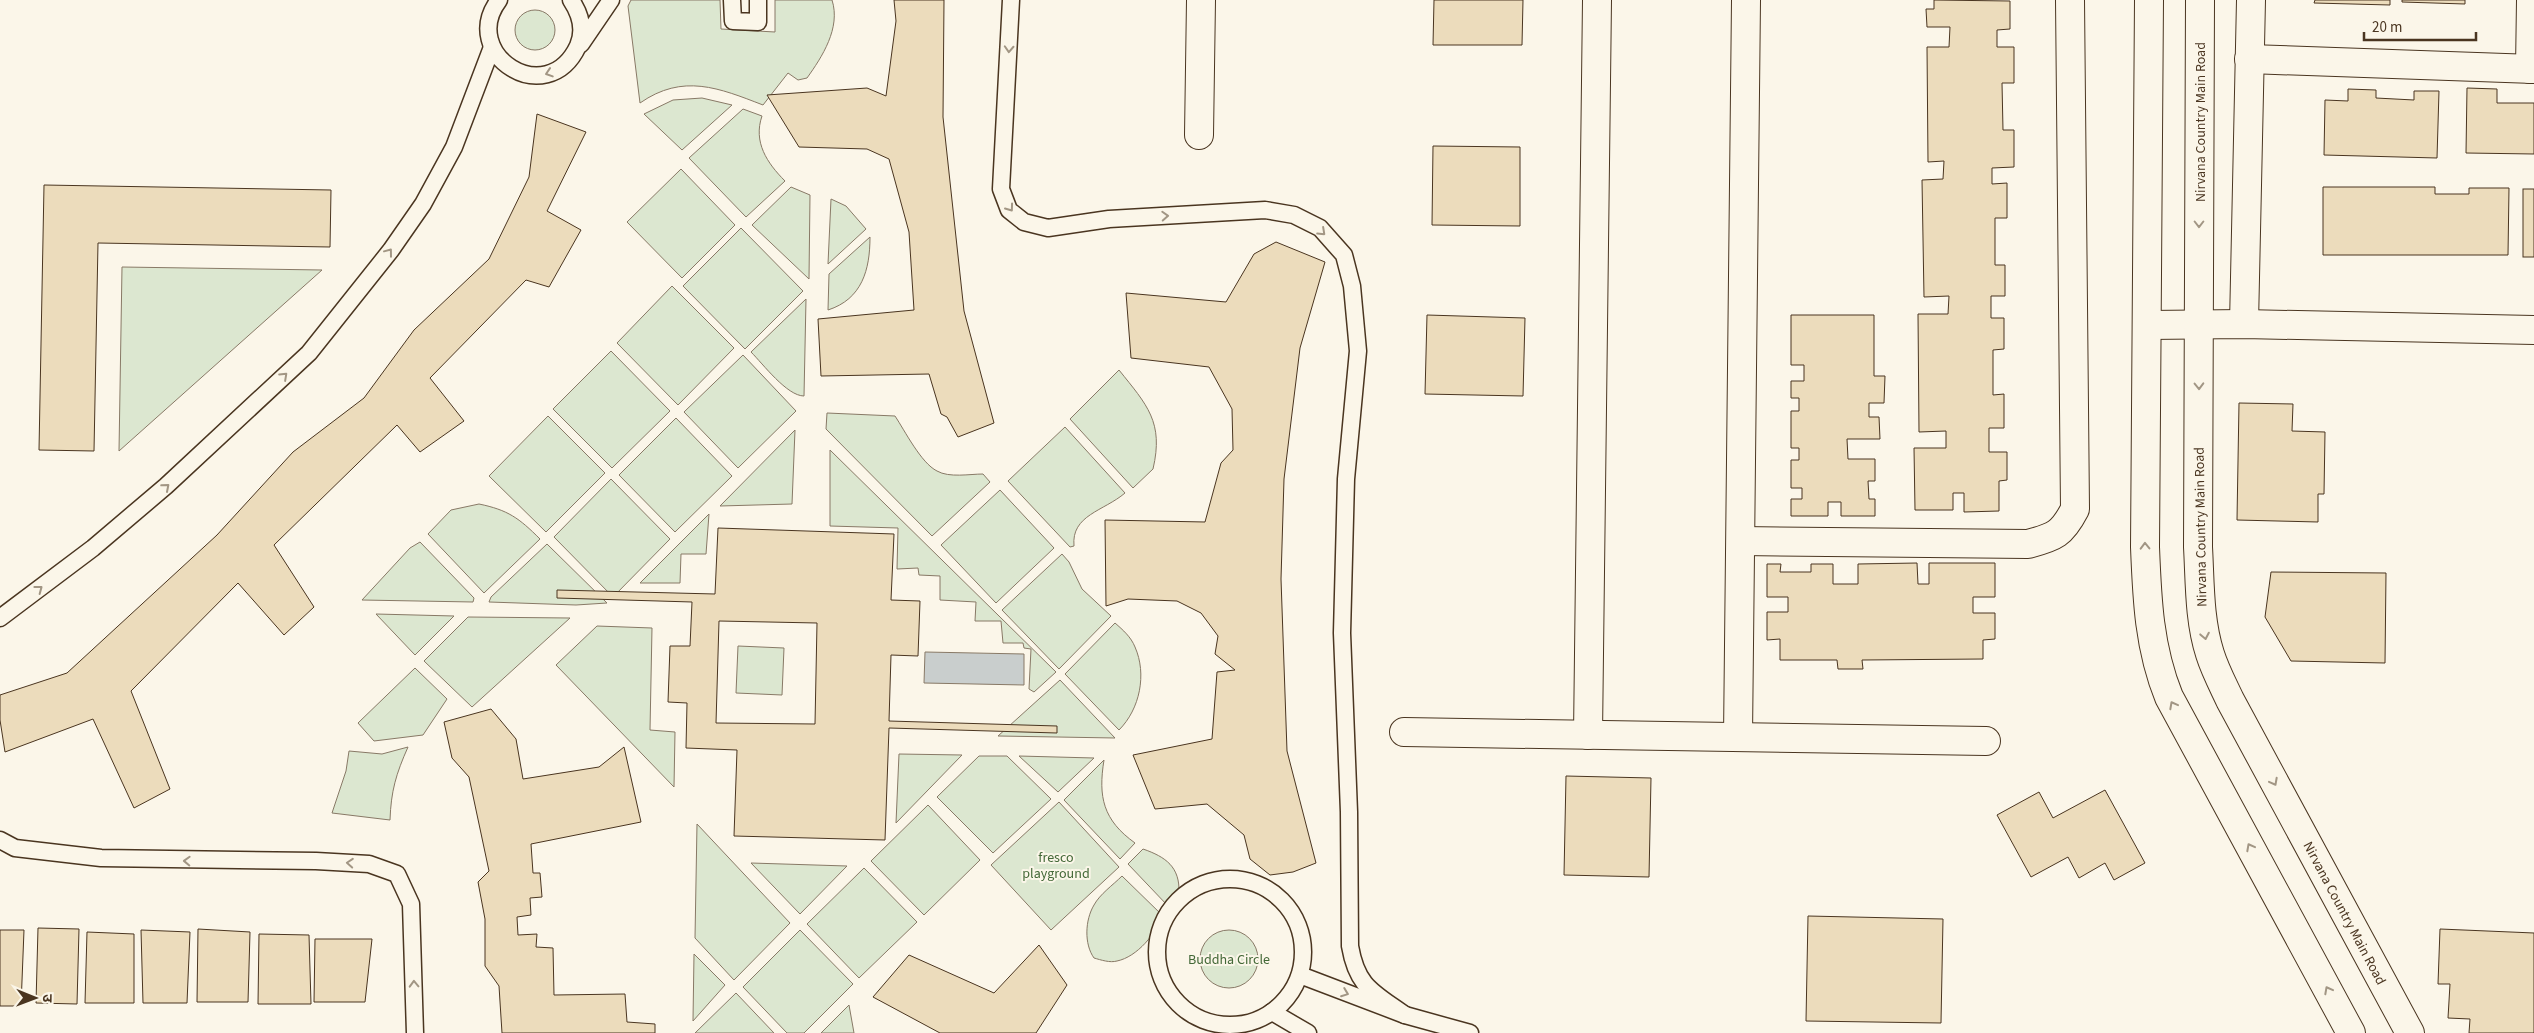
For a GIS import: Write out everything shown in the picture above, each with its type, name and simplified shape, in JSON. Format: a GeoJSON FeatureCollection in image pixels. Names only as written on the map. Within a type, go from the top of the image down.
{"type":"FeatureCollection","features":[{"type":"Feature","properties":{"kind":"street"},"geometry":{"type":"LineString","coordinates":[[1199,134],[1201,0]]}},
{"type":"Feature","properties":{"kind":"street"},"geometry":{"type":"LineString","coordinates":[[1588,735],[1597,0]]}},
{"type":"Feature","properties":{"kind":"street"},"geometry":{"type":"LineString","coordinates":[[1738,737],[1746,0]]}},
{"type":"Feature","properties":{"kind":"street"},"geometry":{"type":"LineString","coordinates":[[1740,541],[2028,544],[2050,538],[2064,530],[2075,509],[2070,0]]}},
{"type":"Feature","properties":{"kind":"street"},"geometry":{"type":"LineString","coordinates":[[2149,0],[2145,547],[2148,614],[2153,647],[2160,676],[2169,697],[2351,1033]]}},
{"type":"Feature","properties":{"kind":"street","name":"Nirvana Country Main Road"},"geometry":{"type":"LineString","coordinates":[[2200,0],[2198,547],[2201,608],[2210,655],[2230,700],[2410,1033]]}},
{"type":"Feature","properties":{"kind":"street"},"geometry":{"type":"LineString","coordinates":[[2244,324],[2251,0]]}},
{"type":"Feature","properties":{"kind":"street"},"geometry":{"type":"LineString","coordinates":[[2249,59],[2532,69],[2531,0]]}},
{"type":"Feature","properties":{"kind":"street"},"geometry":{"type":"LineString","coordinates":[[2148,325],[2244,324],[2534,330]]}},
{"type":"Feature","properties":{"kind":"street"},"geometry":{"type":"LineString","coordinates":[[1404,732],[1986,741]]}},
{"type":"Feature","properties":{"kind":"lane"},"geometry":{"type":"LineString","coordinates":[[499,0],[490,16],[489,32],[492,48],[501,61],[513,70],[526,76],[541,76],[556,72],[573,56],[611,0]]}},
{"type":"Feature","properties":{"kind":"lane"},"geometry":{"type":"LineString","coordinates":[[732,0],[733,21],[758,22],[758,0]]}},
{"type":"Feature","properties":{"kind":"lane"},"geometry":{"type":"LineString","coordinates":[[1011,0],[1000,189],[1009,210],[1024,222],[1048,228],[1109,219],[1265,210],[1294,215],[1320,228],[1344,255],[1352,286],[1358,351],[1346,479],[1342,634],[1349,812],[1350,946],[1354,967],[1364,985],[1404,1015]]}},
{"type":"Feature","properties":{"kind":"lane"},"geometry":{"type":"LineString","coordinates":[[573,56],[582,38],[582,22],[578,3]]}},
{"type":"Feature","properties":{"kind":"lane"},"geometry":{"type":"LineString","coordinates":[[0,618],[93,548],[166,486],[309,353],[391,250],[423,204],[454,147],[492,48]]}},
{"type":"Feature","properties":{"kind":"lane"},"geometry":{"type":"LineString","coordinates":[[0,840],[15,848],[101,858],[316,861],[369,864],[397,874],[411,904],[415,1033]]}},
{"type":"Feature","properties":{"kind":"lane"},"geometry":{"type":"LineString","coordinates":[[1240,878],[1268,888],[1289,907],[1301,933],[1303,962],[1300,975],[1282,1003],[1272,1012],[1248,1023],[1220,1024],[1195,1017],[1172,996],[1160,970],[1158,941],[1167,914],[1186,893],[1212,880],[1240,878]]}},
{"type":"Feature","properties":{"kind":"lane"},"geometry":{"type":"LineString","coordinates":[[1300,975],[1404,1015],[1470,1033]]}},
{"type":"Feature","properties":{"kind":"lane"},"geometry":{"type":"LineString","coordinates":[[1272,1012],[1308,1033]]}},
{"type":"Feature","properties":{"kind":"green space"},"geometry":{"type":"Polygon","coordinates":[[[631,0],[720,0],[721,29],[775,32],[775,0],[832,0],[834,21],[829,42],[807,78],[798,80],[788,73],[763,105],[731,93],[701,86],[671,88],[640,103],[628,6],[631,0]]]}},
{"type":"Feature","properties":{"kind":"green space"},"geometry":{"type":"Polygon","coordinates":[[[539,10],[546,13],[552,19],[555,30],[554,38],[546,47],[539,50],[531,50],[524,47],[516,38],[515,26],[518,19],[527,11],[539,10]]]}},
{"type":"Feature","properties":{"kind":"green space"},"geometry":{"type":"Polygon","coordinates":[[[702,98],[732,105],[682,150],[644,114],[673,100],[702,98]]]}},
{"type":"Feature","properties":{"kind":"green space"},"geometry":{"type":"Polygon","coordinates":[[[743,109],[762,116],[759,135],[763,152],[785,181],[746,217],[689,158],[743,109]]]}},
{"type":"Feature","properties":{"kind":"green space"},"geometry":{"type":"Polygon","coordinates":[[[681,169],[735,225],[682,278],[627,222],[681,169]]]}},
{"type":"Feature","properties":{"kind":"green space"},"geometry":{"type":"Polygon","coordinates":[[[791,187],[810,195],[809,279],[752,225],[791,187]]]}},
{"type":"Feature","properties":{"kind":"green space"},"geometry":{"type":"Polygon","coordinates":[[[831,199],[846,206],[866,229],[828,264],[831,199]]]}},
{"type":"Feature","properties":{"kind":"green space"},"geometry":{"type":"Polygon","coordinates":[[[741,228],[803,291],[745,349],[683,286],[741,228]]]}},
{"type":"Feature","properties":{"kind":"green space"},"geometry":{"type":"Polygon","coordinates":[[[870,237],[868,261],[862,282],[849,299],[828,310],[829,274],[870,237]]]}},
{"type":"Feature","properties":{"kind":"green space"},"geometry":{"type":"Polygon","coordinates":[[[122,267],[322,270],[119,451],[122,267]]]}},
{"type":"Feature","properties":{"kind":"green space"},"geometry":{"type":"Polygon","coordinates":[[[672,286],[734,348],[678,405],[617,343],[672,286]]]}},
{"type":"Feature","properties":{"kind":"green space"},"geometry":{"type":"Polygon","coordinates":[[[806,299],[804,396],[790,391],[751,352],[806,299]]]}},
{"type":"Feature","properties":{"kind":"green space"},"geometry":{"type":"Polygon","coordinates":[[[611,351],[670,411],[612,468],[553,409],[611,351]]]}},
{"type":"Feature","properties":{"kind":"green space"},"geometry":{"type":"Polygon","coordinates":[[[743,355],[796,411],[738,468],[684,412],[743,355]]]}},
{"type":"Feature","properties":{"kind":"green space"},"geometry":{"type":"Polygon","coordinates":[[[1119,370],[1138,394],[1151,415],[1156,439],[1153,469],[1133,488],[1070,419],[1119,370]]]}},
{"type":"Feature","properties":{"kind":"green space"},"geometry":{"type":"Polygon","coordinates":[[[827,413],[895,416],[919,454],[931,467],[947,474],[983,474],[990,482],[932,536],[826,429],[827,413]]]}},
{"type":"Feature","properties":{"kind":"green space"},"geometry":{"type":"Polygon","coordinates":[[[548,416],[605,473],[546,532],[489,476],[548,416]]]}},
{"type":"Feature","properties":{"kind":"green space"},"geometry":{"type":"Polygon","coordinates":[[[676,418],[732,476],[675,532],[619,475],[676,418]]]}},
{"type":"Feature","properties":{"kind":"green space"},"geometry":{"type":"Polygon","coordinates":[[[1065,427],[1125,493],[1083,520],[1074,536],[1074,546],[1070,547],[1008,481],[1065,427]]]}},
{"type":"Feature","properties":{"kind":"green space"},"geometry":{"type":"Polygon","coordinates":[[[795,430],[792,504],[720,506],[795,430]]]}},
{"type":"Feature","properties":{"kind":"green space"},"geometry":{"type":"Polygon","coordinates":[[[830,450],[1056,672],[1034,692],[1029,689],[1031,649],[1024,648],[1023,643],[1003,643],[1001,621],[975,621],[976,602],[940,600],[940,576],[919,575],[918,568],[897,569],[898,528],[830,526],[830,450]]]}},
{"type":"Feature","properties":{"kind":"green space"},"geometry":{"type":"Polygon","coordinates":[[[611,479],[670,539],[613,597],[554,537],[611,479]]]}},
{"type":"Feature","properties":{"kind":"green space"},"geometry":{"type":"Polygon","coordinates":[[[1000,490],[1054,548],[996,603],[941,545],[1000,490]]]}},
{"type":"Feature","properties":{"kind":"green space"},"geometry":{"type":"Polygon","coordinates":[[[479,504],[506,512],[540,539],[484,593],[428,534],[451,510],[479,504]]]}},
{"type":"Feature","properties":{"kind":"green space"},"geometry":{"type":"Polygon","coordinates":[[[709,514],[706,554],[681,554],[680,583],[640,583],[709,514]]]}},
{"type":"Feature","properties":{"kind":"green space"},"geometry":{"type":"Polygon","coordinates":[[[420,542],[474,598],[473,602],[362,600],[410,548],[420,542]]]}},
{"type":"Feature","properties":{"kind":"green space"},"geometry":{"type":"Polygon","coordinates":[[[547,544],[607,603],[576,605],[489,602],[491,597],[547,544]]]}},
{"type":"Feature","properties":{"kind":"green space"},"geometry":{"type":"Polygon","coordinates":[[[1062,554],[1069,562],[1082,589],[1111,616],[1059,669],[1002,610],[1062,554]]]}},
{"type":"Feature","properties":{"kind":"green space"},"geometry":{"type":"Polygon","coordinates":[[[376,614],[454,616],[415,655],[376,614]]]}},
{"type":"Feature","properties":{"kind":"green space"},"geometry":{"type":"Polygon","coordinates":[[[468,617],[570,618],[472,707],[424,661],[468,617]]]}},
{"type":"Feature","properties":{"kind":"green space"},"geometry":{"type":"Polygon","coordinates":[[[1115,623],[1133,643],[1141,668],[1141,680],[1136,702],[1126,722],[1119,730],[1065,674],[1115,623]]]}},
{"type":"Feature","properties":{"kind":"green space"},"geometry":{"type":"Polygon","coordinates":[[[597,626],[652,628],[650,730],[675,732],[674,787],[556,665],[597,626]]]}},
{"type":"Feature","properties":{"kind":"green space"},"geometry":{"type":"Polygon","coordinates":[[[738,646],[784,648],[782,695],[736,693],[738,646]]]}},
{"type":"Feature","properties":{"kind":"green space"},"geometry":{"type":"Polygon","coordinates":[[[415,668],[447,699],[423,735],[374,741],[358,723],[415,668]]]}},
{"type":"Feature","properties":{"kind":"green space"},"geometry":{"type":"Polygon","coordinates":[[[1060,680],[1115,738],[998,736],[1060,680]]]}},
{"type":"Feature","properties":{"kind":"green space"},"geometry":{"type":"Polygon","coordinates":[[[408,747],[395,783],[390,820],[332,813],[346,771],[349,751],[382,754],[408,747]]]}},
{"type":"Feature","properties":{"kind":"green space"},"geometry":{"type":"Polygon","coordinates":[[[899,754],[962,755],[896,823],[899,754]]]}},
{"type":"Feature","properties":{"kind":"green space"},"geometry":{"type":"Polygon","coordinates":[[[979,756],[1007,756],[1051,799],[993,853],[937,797],[979,756]]]}},
{"type":"Feature","properties":{"kind":"green space"},"geometry":{"type":"Polygon","coordinates":[[[1019,756],[1094,758],[1058,792],[1019,756]]]}},
{"type":"Feature","properties":{"kind":"green space"},"geometry":{"type":"Polygon","coordinates":[[[1104,760],[1102,785],[1105,807],[1116,826],[1135,843],[1120,859],[1064,800],[1104,760]]]}},
{"type":"Feature","properties":{"kind":"green space","name":"fresco playground"},"geometry":{"type":"Polygon","coordinates":[[[1059,802],[1119,867],[1051,930],[991,865],[1059,802]]]}},
{"type":"Feature","properties":{"kind":"green space"},"geometry":{"type":"Polygon","coordinates":[[[928,805],[980,860],[924,915],[871,861],[928,805]]]}},
{"type":"Feature","properties":{"kind":"green space"},"geometry":{"type":"Polygon","coordinates":[[[697,824],[790,923],[734,980],[695,938],[697,824]]]}},
{"type":"Feature","properties":{"kind":"green space"},"geometry":{"type":"Polygon","coordinates":[[[1143,849],[1165,860],[1170,864],[1177,876],[1179,893],[1168,906],[1128,864],[1143,849]]]}},
{"type":"Feature","properties":{"kind":"green space"},"geometry":{"type":"Polygon","coordinates":[[[751,863],[847,866],[800,914],[751,863]]]}},
{"type":"Feature","properties":{"kind":"green space"},"geometry":{"type":"Polygon","coordinates":[[[864,868],[917,922],[859,978],[807,924],[864,868]]]}},
{"type":"Feature","properties":{"kind":"green space"},"geometry":{"type":"Polygon","coordinates":[[[1122,876],[1162,915],[1151,936],[1132,955],[1114,962],[1094,958],[1087,939],[1087,925],[1091,911],[1100,897],[1122,876]]]}},
{"type":"Feature","properties":{"kind":"green space"},"geometry":{"type":"Polygon","coordinates":[[[800,930],[853,984],[804,1033],[787,1033],[743,987],[800,930]]]}},
{"type":"Feature","properties":{"kind":"green space","name":"Buddha Circle"},"geometry":{"type":"Polygon","coordinates":[[[1229,930],[1240,932],[1250,938],[1256,948],[1258,959],[1256,970],[1250,980],[1240,986],[1229,988],[1218,986],[1208,980],[1202,970],[1200,959],[1202,948],[1208,938],[1218,932],[1229,930]]]}},
{"type":"Feature","properties":{"kind":"green space"},"geometry":{"type":"Polygon","coordinates":[[[694,954],[725,985],[693,1021],[694,954]]]}},
{"type":"Feature","properties":{"kind":"green space"},"geometry":{"type":"Polygon","coordinates":[[[736,993],[774,1033],[695,1033],[736,993]]]}},
{"type":"Feature","properties":{"kind":"green space"},"geometry":{"type":"Polygon","coordinates":[[[849,1005],[854,1033],[821,1033],[849,1005]]]}},
{"type":"Feature","properties":{"kind":"shaded area"},"geometry":{"type":"Polygon","coordinates":[[[925,652],[1024,654],[1024,685],[924,683],[925,652]]]}},
{"type":"Feature","properties":{"kind":"building"},"geometry":{"type":"Polygon","coordinates":[[[894,0],[944,0],[943,117],[964,311],[994,423],[958,437],[947,417],[941,414],[929,374],[821,376],[818,319],[914,310],[909,232],[889,159],[867,149],[799,147],[767,95],[867,88],[886,96],[896,21],[894,0]]]}},
{"type":"Feature","properties":{"kind":"building"},"geometry":{"type":"Polygon","coordinates":[[[1434,0],[1523,0],[1522,45],[1433,45],[1434,0]]]}},
{"type":"Feature","properties":{"kind":"building"},"geometry":{"type":"Polygon","coordinates":[[[1934,0],[2010,1],[2010,29],[1997,30],[1997,47],[2014,47],[2014,83],[2002,83],[2003,130],[2014,130],[2014,167],[1992,168],[1992,184],[2007,183],[2007,218],[1995,218],[1995,265],[2005,265],[2005,296],[1991,296],[1991,318],[2004,318],[2004,349],[1993,350],[1993,395],[2004,394],[2004,428],[1989,428],[1989,452],[2007,452],[2007,480],[1999,481],[1999,511],[1964,512],[1964,493],[1953,493],[1953,510],[1915,510],[1914,448],[1946,448],[1946,431],[1919,432],[1918,314],[1948,314],[1949,296],[1924,297],[1922,180],[1943,179],[1944,161],[1928,162],[1927,47],[1949,47],[1950,27],[1927,27],[1926,9],[1934,9],[1934,0]]]}},
{"type":"Feature","properties":{"kind":"building"},"geometry":{"type":"Polygon","coordinates":[[[2315,0],[2390,0],[2390,5],[2314,3],[2315,0]]]}},
{"type":"Feature","properties":{"kind":"building"},"geometry":{"type":"Polygon","coordinates":[[[2402,0],[2465,0],[2465,4],[2402,2],[2402,0]]]}},
{"type":"Feature","properties":{"kind":"building"},"geometry":{"type":"Polygon","coordinates":[[[2467,88],[2497,89],[2497,103],[2534,103],[2534,154],[2466,153],[2467,88]]]}},
{"type":"Feature","properties":{"kind":"building"},"geometry":{"type":"Polygon","coordinates":[[[2348,89],[2376,90],[2376,98],[2414,100],[2414,91],[2439,91],[2437,158],[2324,155],[2325,100],[2348,101],[2348,89]]]}},
{"type":"Feature","properties":{"kind":"building"},"geometry":{"type":"Polygon","coordinates":[[[537,114],[586,132],[547,211],[581,230],[549,287],[526,280],[430,378],[464,421],[420,452],[397,425],[274,545],[314,607],[284,635],[238,583],[131,691],[170,789],[134,808],[93,719],[5,752],[0,720],[0,695],[67,673],[217,535],[293,452],[364,398],[414,330],[489,259],[529,177],[537,114]]]}},
{"type":"Feature","properties":{"kind":"building"},"geometry":{"type":"Polygon","coordinates":[[[1433,146],[1520,147],[1520,226],[1432,225],[1433,146]]]}},
{"type":"Feature","properties":{"kind":"building"},"geometry":{"type":"Polygon","coordinates":[[[44,185],[331,190],[330,247],[98,243],[94,451],[39,450],[44,185]]]}},
{"type":"Feature","properties":{"kind":"building"},"geometry":{"type":"Polygon","coordinates":[[[2323,187],[2435,187],[2435,194],[2469,194],[2469,188],[2509,188],[2508,255],[2323,255],[2323,187]]]}},
{"type":"Feature","properties":{"kind":"building"},"geometry":{"type":"Polygon","coordinates":[[[2523,189],[2534,189],[2534,257],[2523,257],[2523,189]]]}},
{"type":"Feature","properties":{"kind":"building"},"geometry":{"type":"Polygon","coordinates":[[[1276,242],[1325,262],[1300,348],[1284,479],[1281,579],[1287,751],[1316,863],[1293,872],[1270,875],[1250,859],[1244,835],[1207,804],[1155,809],[1133,755],[1212,739],[1217,672],[1235,670],[1215,654],[1218,636],[1201,613],[1177,601],[1128,599],[1106,606],[1105,520],[1205,522],[1221,463],[1233,450],[1232,409],[1209,367],[1131,358],[1126,293],[1226,302],[1254,254],[1276,242]]]}},
{"type":"Feature","properties":{"kind":"building"},"geometry":{"type":"Polygon","coordinates":[[[1427,315],[1525,318],[1523,396],[1425,394],[1427,315]]]}},
{"type":"Feature","properties":{"kind":"building"},"geometry":{"type":"Polygon","coordinates":[[[1791,315],[1874,315],[1874,376],[1885,376],[1884,403],[1869,403],[1869,417],[1879,417],[1880,439],[1847,439],[1848,459],[1875,459],[1875,481],[1868,481],[1869,499],[1875,499],[1875,516],[1841,516],[1841,502],[1828,502],[1828,516],[1791,516],[1791,499],[1802,499],[1802,488],[1791,488],[1791,460],[1799,460],[1799,448],[1791,448],[1791,411],[1799,411],[1799,398],[1791,398],[1791,381],[1804,381],[1804,365],[1791,365],[1791,315]]]}},
{"type":"Feature","properties":{"kind":"building"},"geometry":{"type":"Polygon","coordinates":[[[2239,403],[2293,404],[2292,431],[2325,432],[2324,494],[2318,494],[2318,522],[2237,520],[2239,403]]]}},
{"type":"Feature","properties":{"kind":"building"},"geometry":{"type":"Polygon","coordinates":[[[718,528],[894,534],[891,600],[920,601],[918,656],[891,655],[889,721],[1057,726],[1057,733],[889,728],[885,840],[734,836],[737,750],[686,748],[687,703],[668,702],[670,646],[690,646],[692,602],[557,598],[557,590],[715,594],[718,528]],[[719,621],[716,723],[815,724],[817,623],[719,621]]]}},
{"type":"Feature","properties":{"kind":"building"},"geometry":{"type":"Polygon","coordinates":[[[1917,563],[1918,584],[1929,584],[1929,563],[1995,563],[1995,597],[1973,597],[1973,613],[1995,613],[1995,639],[1983,640],[1983,659],[1862,660],[1863,669],[1838,669],[1837,660],[1780,660],[1780,639],[1767,640],[1767,612],[1788,612],[1788,597],[1767,597],[1767,564],[1781,564],[1780,572],[1811,572],[1811,564],[1833,564],[1833,584],[1858,584],[1858,564],[1917,563]]]}},
{"type":"Feature","properties":{"kind":"building"},"geometry":{"type":"Polygon","coordinates":[[[2271,572],[2386,573],[2385,663],[2291,661],[2265,617],[2271,572]]]}},
{"type":"Feature","properties":{"kind":"building"},"geometry":{"type":"Polygon","coordinates":[[[491,709],[516,739],[523,779],[599,767],[624,747],[641,822],[531,844],[533,873],[540,873],[542,897],[530,898],[531,915],[517,917],[518,935],[537,934],[536,947],[553,948],[554,995],[625,994],[627,1022],[655,1024],[655,1033],[502,1033],[499,986],[485,966],[485,919],[478,882],[489,871],[469,777],[452,758],[444,722],[491,709]]]}},
{"type":"Feature","properties":{"kind":"building"},"geometry":{"type":"Polygon","coordinates":[[[1566,776],[1651,778],[1649,877],[1564,875],[1566,776]]]}},
{"type":"Feature","properties":{"kind":"building"},"geometry":{"type":"Polygon","coordinates":[[[2105,790],[2145,863],[2114,880],[2105,863],[2079,878],[2068,857],[2031,877],[1997,815],[2039,792],[2053,818],[2105,790]]]}},
{"type":"Feature","properties":{"kind":"building"},"geometry":{"type":"Polygon","coordinates":[[[1808,916],[1943,919],[1941,1023],[1806,1021],[1808,916]]]}},
{"type":"Feature","properties":{"kind":"building"},"geometry":{"type":"Polygon","coordinates":[[[38,928],[79,929],[77,1004],[36,1003],[38,928]]]}},
{"type":"Feature","properties":{"kind":"building"},"geometry":{"type":"Polygon","coordinates":[[[198,929],[250,932],[248,1002],[197,1002],[198,929]]]}},
{"type":"Feature","properties":{"kind":"building"},"geometry":{"type":"Polygon","coordinates":[[[2440,929],[2534,933],[2534,1033],[2469,1033],[2470,1019],[2448,1018],[2450,984],[2438,984],[2440,929]]]}},
{"type":"Feature","properties":{"kind":"building"},"geometry":{"type":"Polygon","coordinates":[[[0,930],[24,930],[21,1006],[0,1006],[0,930]]]}},
{"type":"Feature","properties":{"kind":"building"},"geometry":{"type":"Polygon","coordinates":[[[141,930],[190,932],[187,1003],[143,1003],[141,930]]]}},
{"type":"Feature","properties":{"kind":"building"},"geometry":{"type":"Polygon","coordinates":[[[87,932],[134,934],[134,1003],[85,1003],[87,932]]]}},
{"type":"Feature","properties":{"kind":"building"},"geometry":{"type":"Polygon","coordinates":[[[259,934],[309,935],[311,1004],[258,1004],[259,934]]]}},
{"type":"Feature","properties":{"kind":"building"},"geometry":{"type":"Polygon","coordinates":[[[315,939],[372,939],[365,1002],[314,1002],[315,939]]]}},
{"type":"Feature","properties":{"kind":"building"},"geometry":{"type":"Polygon","coordinates":[[[1039,945],[1067,985],[1036,1033],[940,1033],[873,997],[909,955],[994,993],[1039,945]]]}}]}
